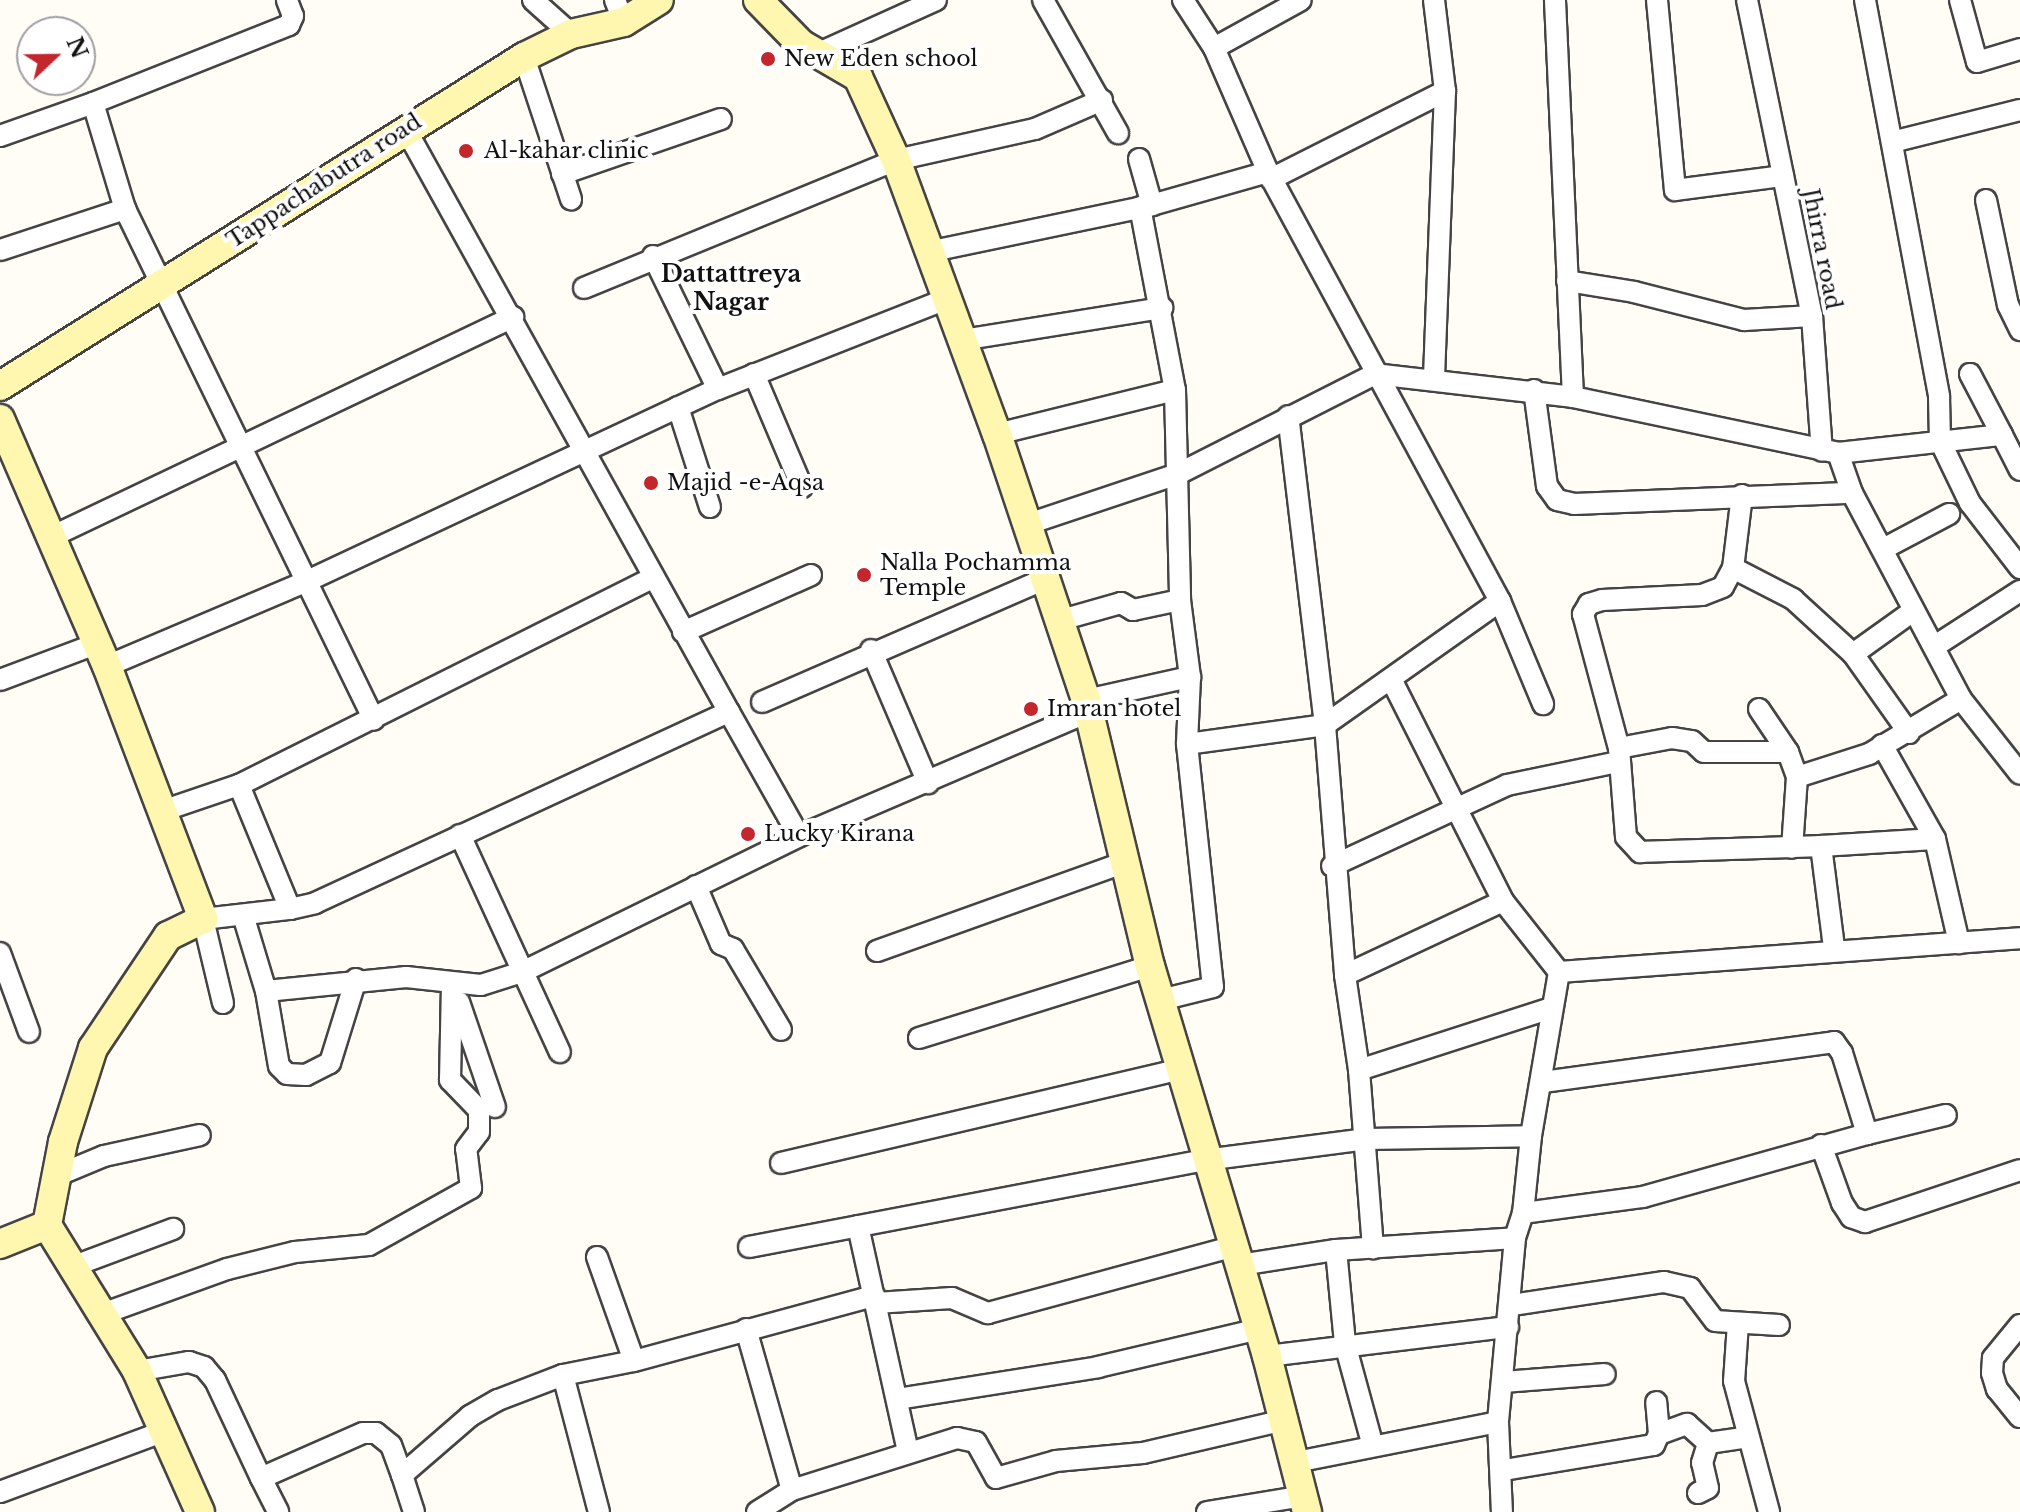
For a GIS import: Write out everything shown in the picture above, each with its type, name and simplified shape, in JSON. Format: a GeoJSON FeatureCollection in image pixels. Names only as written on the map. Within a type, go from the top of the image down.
{"type":"FeatureCollection","features":[{"type":"Feature","properties":{"kind":"street"},"geometry":{"type":"LineString","coordinates":[[0,136],[93,103],[289,25],[293,16],[287,0]]}},
{"type":"Feature","properties":{"kind":"street"},"geometry":{"type":"LineString","coordinates":[[533,0],[571,34]]}},
{"type":"Feature","properties":{"kind":"street","name":"Tappachabutra road"},"geometry":{"type":"LineString","coordinates":[[0,386],[164,285],[405,128],[524,57],[620,11],[659,0]]}},
{"type":"Feature","properties":{"kind":"street"},"geometry":{"type":"LineString","coordinates":[[758,0],[801,44],[821,52],[858,77],[896,160],[997,434],[1087,706],[1150,966],[1255,1330],[1267,1356],[1291,1463],[1305,1504],[1207,1512]]}},
{"type":"Feature","properties":{"kind":"street"},"geometry":{"type":"LineString","coordinates":[[821,52],[936,0]]}},
{"type":"Feature","properties":{"kind":"street"},"geometry":{"type":"LineString","coordinates":[[1043,0],[1118,133]]}},
{"type":"Feature","properties":{"kind":"street"},"geometry":{"type":"LineString","coordinates":[[1183,0],[1214,48],[1269,175],[1500,601],[1543,704]]}},
{"type":"Feature","properties":{"kind":"street"},"geometry":{"type":"LineString","coordinates":[[1214,48],[1301,0]]}},
{"type":"Feature","properties":{"kind":"street"},"geometry":{"type":"LineString","coordinates":[[1434,0],[1445,91],[1434,379]]}},
{"type":"Feature","properties":{"kind":"street"},"geometry":{"type":"LineString","coordinates":[[1555,0],[1573,397]]}},
{"type":"Feature","properties":{"kind":"street"},"geometry":{"type":"LineString","coordinates":[[1657,0],[1675,190],[1783,176]]}},
{"type":"Feature","properties":{"kind":"street","name":"Jhirra road"},"geometry":{"type":"LineString","coordinates":[[1747,0],[1812,316],[1830,452],[1961,699],[2020,774]]}},
{"type":"Feature","properties":{"kind":"street"},"geometry":{"type":"LineString","coordinates":[[1865,0],[1939,397],[1940,441],[1970,503],[2020,568]]}},
{"type":"Feature","properties":{"kind":"street"},"geometry":{"type":"LineString","coordinates":[[1960,0],[1977,62],[2020,49]]}},
{"type":"Feature","properties":{"kind":"street"},"geometry":{"type":"LineString","coordinates":[[524,57],[571,199]]}},
{"type":"Feature","properties":{"kind":"street"},"geometry":{"type":"LineString","coordinates":[[928,252],[1146,206],[1269,175],[1445,91]]}},
{"type":"Feature","properties":{"kind":"street"},"geometry":{"type":"LineString","coordinates":[[584,288],[653,256],[896,160],[1035,129],[1102,100]]}},
{"type":"Feature","properties":{"kind":"street"},"geometry":{"type":"LineString","coordinates":[[93,103],[125,209],[164,285],[303,583],[374,720]]}},
{"type":"Feature","properties":{"kind":"street"},"geometry":{"type":"LineString","coordinates":[[1892,142],[2020,110]]}},
{"type":"Feature","properties":{"kind":"street"},"geometry":{"type":"LineString","coordinates":[[562,174],[721,119]]}},
{"type":"Feature","properties":{"kind":"street"},"geometry":{"type":"LineString","coordinates":[[405,128],[513,317],[582,452],[652,578],[799,836]]}},
{"type":"Feature","properties":{"kind":"street"},"geometry":{"type":"LineString","coordinates":[[1139,159],[1175,390],[1180,473],[1180,600],[1190,677],[1187,744],[1213,987],[1161,1000]]}},
{"type":"Feature","properties":{"kind":"street"},"geometry":{"type":"LineString","coordinates":[[1986,200],[2008,305],[2020,330]]}},
{"type":"Feature","properties":{"kind":"street"},"geometry":{"type":"LineString","coordinates":[[0,250],[125,209]]}},
{"type":"Feature","properties":{"kind":"street"},"geometry":{"type":"LineString","coordinates":[[653,256],[718,389]]}},
{"type":"Feature","properties":{"kind":"street"},"geometry":{"type":"LineString","coordinates":[[1567,281],[1634,292],[1744,320],[1812,316]]}},
{"type":"Feature","properties":{"kind":"street"},"geometry":{"type":"LineString","coordinates":[[0,680],[102,655],[303,583],[718,389],[946,299]]}},
{"type":"Feature","properties":{"kind":"street"},"geometry":{"type":"LineString","coordinates":[[962,340],[1162,308]]}},
{"type":"Feature","properties":{"kind":"street"},"geometry":{"type":"LineString","coordinates":[[51,537],[241,450],[513,317]]}},
{"type":"Feature","properties":{"kind":"street"},"geometry":{"type":"LineString","coordinates":[[754,374],[802,487]]}},
{"type":"Feature","properties":{"kind":"street"},"geometry":{"type":"LineString","coordinates":[[1028,524],[1180,473],[1375,374],[1534,390],[1830,452],[2002,435]]}},
{"type":"Feature","properties":{"kind":"street"},"geometry":{"type":"LineString","coordinates":[[1970,374],[2020,470]]}},
{"type":"Feature","properties":{"kind":"street"},"geometry":{"type":"LineString","coordinates":[[997,434],[1175,390]]}},
{"type":"Feature","properties":{"kind":"street"},"geometry":{"type":"LineString","coordinates":[[1534,390],[1547,486],[1557,500],[1574,504],[1852,493]]}},
{"type":"Feature","properties":{"kind":"street"},"geometry":{"type":"LineString","coordinates":[[678,407],[710,507]]}},
{"type":"Feature","properties":{"kind":"street"},"geometry":{"type":"LineString","coordinates":[[1288,416],[1325,725],[1332,866],[1367,1139],[1373,1248]]}},
{"type":"Feature","properties":{"kind":"street"},"geometry":{"type":"LineString","coordinates":[[0,419],[102,655],[162,811],[203,919],[223,1003]]}},
{"type":"Feature","properties":{"kind":"street"},"geometry":{"type":"LineString","coordinates":[[1742,495],[1733,568],[1723,587],[1702,595],[1589,604],[1583,614],[1618,755],[1626,837],[1640,852],[1792,848],[1935,839]]}},
{"type":"Feature","properties":{"kind":"street"},"geometry":{"type":"LineString","coordinates":[[1883,549],[1949,514]]}},
{"type":"Feature","properties":{"kind":"street"},"geometry":{"type":"LineString","coordinates":[[1733,568],[1793,599],[1853,654],[1909,733]]}},
{"type":"Feature","properties":{"kind":"street"},"geometry":{"type":"LineString","coordinates":[[683,632],[811,575]]}},
{"type":"Feature","properties":{"kind":"street"},"geometry":{"type":"LineString","coordinates":[[162,811],[239,785],[652,578]]}},
{"type":"Feature","properties":{"kind":"street"},"geometry":{"type":"LineString","coordinates":[[762,702],[871,650],[1047,578]]}},
{"type":"Feature","properties":{"kind":"street"},"geometry":{"type":"LineString","coordinates":[[1935,646],[2020,591]]}},
{"type":"Feature","properties":{"kind":"street"},"geometry":{"type":"LineString","coordinates":[[1061,620],[1121,603],[1133,610],[1180,600]]}},
{"type":"Feature","properties":{"kind":"street"},"geometry":{"type":"LineString","coordinates":[[1187,744],[1325,725],[1500,601]]}},
{"type":"Feature","properties":{"kind":"street"},"geometry":{"type":"LineString","coordinates":[[1853,654],[1913,611]]}},
{"type":"Feature","properties":{"kind":"street"},"geometry":{"type":"LineString","coordinates":[[871,650],[928,783]]}},
{"type":"Feature","properties":{"kind":"street"},"geometry":{"type":"LineString","coordinates":[[266,991],[356,979],[406,977],[481,985],[522,972],[799,836],[928,783],[1087,706],[1190,677]]}},
{"type":"Feature","properties":{"kind":"street"},"geometry":{"type":"LineString","coordinates":[[1391,679],[1503,901],[1559,972]]}},
{"type":"Feature","properties":{"kind":"street"},"geometry":{"type":"LineString","coordinates":[[1797,777],[1831,770],[1909,733],[1961,699]]}},
{"type":"Feature","properties":{"kind":"street"},"geometry":{"type":"LineString","coordinates":[[1759,709],[1788,752],[1797,777],[1792,848]]}},
{"type":"Feature","properties":{"kind":"street"},"geometry":{"type":"LineString","coordinates":[[200,1512],[137,1371],[105,1313],[47,1225],[56,1176],[93,1048],[168,936],[203,919],[290,909],[315,903],[729,712]]}},
{"type":"Feature","properties":{"kind":"street"},"geometry":{"type":"LineString","coordinates":[[1332,866],[1455,806],[1507,785],[1672,738],[1692,741],[1704,752],[1788,752]]}},
{"type":"Feature","properties":{"kind":"street"},"geometry":{"type":"LineString","coordinates":[[1882,745],[1935,839],[1959,943]]}},
{"type":"Feature","properties":{"kind":"street"},"geometry":{"type":"LineString","coordinates":[[239,785],[290,909]]}},
{"type":"Feature","properties":{"kind":"street"},"geometry":{"type":"LineString","coordinates":[[460,835],[560,1052]]}},
{"type":"Feature","properties":{"kind":"street"},"geometry":{"type":"LineString","coordinates":[[1821,846],[1834,948]]}},
{"type":"Feature","properties":{"kind":"street"},"geometry":{"type":"LineString","coordinates":[[877,951],[1126,862]]}},
{"type":"Feature","properties":{"kind":"street"},"geometry":{"type":"LineString","coordinates":[[696,886],[721,944],[733,949],[781,1030]]}},
{"type":"Feature","properties":{"kind":"street"},"geometry":{"type":"LineString","coordinates":[[1345,975],[1503,901]]}},
{"type":"Feature","properties":{"kind":"street"},"geometry":{"type":"LineString","coordinates":[[243,915],[266,991],[279,1066],[287,1074],[306,1075],[330,1063],[356,979]]}},
{"type":"Feature","properties":{"kind":"street"},"geometry":{"type":"LineString","coordinates":[[1559,972],[1834,948],[2020,938]]}},
{"type":"Feature","properties":{"kind":"street"},"geometry":{"type":"LineString","coordinates":[[0,953],[29,1032]]}},
{"type":"Feature","properties":{"kind":"street"},"geometry":{"type":"LineString","coordinates":[[919,1038],[1150,966]]}},
{"type":"Feature","properties":{"kind":"street"},"geometry":{"type":"LineString","coordinates":[[1502,1512],[1504,1470],[1498,1422],[1512,1305],[1515,1238],[1523,1213],[1531,1136],[1543,1082],[1551,1008],[1559,972]]}},
{"type":"Feature","properties":{"kind":"street"},"geometry":{"type":"LineString","coordinates":[[452,983],[495,1107]]}},
{"type":"Feature","properties":{"kind":"street"},"geometry":{"type":"LineString","coordinates":[[105,1313],[254,1262],[295,1252],[369,1245],[471,1188],[466,1149],[479,1132],[479,1110],[450,1080],[452,983]]}},
{"type":"Feature","properties":{"kind":"street"},"geometry":{"type":"LineString","coordinates":[[1359,1070],[1551,1008]]}},
{"type":"Feature","properties":{"kind":"street"},"geometry":{"type":"LineString","coordinates":[[1543,1082],[1834,1042],[1867,1134]]}},
{"type":"Feature","properties":{"kind":"street"},"geometry":{"type":"LineString","coordinates":[[781,1163],[1179,1070]]}},
{"type":"Feature","properties":{"kind":"street"},"geometry":{"type":"LineString","coordinates":[[1523,1213],[1643,1197],[1821,1145],[1946,1115]]}},
{"type":"Feature","properties":{"kind":"street"},"geometry":{"type":"LineString","coordinates":[[56,1176],[104,1156],[200,1135]]}},
{"type":"Feature","properties":{"kind":"street"},"geometry":{"type":"LineString","coordinates":[[749,1247],[1205,1160],[1367,1139],[1531,1136]]}},
{"type":"Feature","properties":{"kind":"street"},"geometry":{"type":"LineString","coordinates":[[1821,1145],[1842,1203],[1851,1217],[1865,1222],[2020,1170]]}},
{"type":"Feature","properties":{"kind":"street"},"geometry":{"type":"LineString","coordinates":[[0,1244],[47,1225]]}},
{"type":"Feature","properties":{"kind":"street"},"geometry":{"type":"LineString","coordinates":[[858,1226],[908,1451]]}},
{"type":"Feature","properties":{"kind":"street"},"geometry":{"type":"LineString","coordinates":[[74,1266],[173,1229]]}},
{"type":"Feature","properties":{"kind":"street"},"geometry":{"type":"LineString","coordinates":[[402,1475],[470,1416],[563,1375],[634,1361],[746,1329],[875,1300],[952,1298],[988,1313],[1235,1256],[1515,1238]]}},
{"type":"Feature","properties":{"kind":"street"},"geometry":{"type":"LineString","coordinates":[[1336,1250],[1345,1344],[1372,1443]]}},
{"type":"Feature","properties":{"kind":"street"},"geometry":{"type":"LineString","coordinates":[[597,1257],[634,1361]]}},
{"type":"Feature","properties":{"kind":"street"},"geometry":{"type":"LineString","coordinates":[[1512,1305],[1664,1282],[1690,1288],[1715,1321],[1779,1325]]}},
{"type":"Feature","properties":{"kind":"street"},"geometry":{"type":"LineString","coordinates":[[1738,1323],[1734,1381],[1769,1512]]}},
{"type":"Feature","properties":{"kind":"street"},"geometry":{"type":"LineString","coordinates":[[1267,1356],[1345,1344],[1508,1327]]}},
{"type":"Feature","properties":{"kind":"street"},"geometry":{"type":"LineString","coordinates":[[746,1329],[792,1490]]}},
{"type":"Feature","properties":{"kind":"street"},"geometry":{"type":"LineString","coordinates":[[897,1399],[1098,1367],[1255,1330]]}},
{"type":"Feature","properties":{"kind":"street"},"geometry":{"type":"LineString","coordinates":[[2017,1334],[1993,1358],[1992,1373],[1997,1389],[2020,1417]]}},
{"type":"Feature","properties":{"kind":"street"},"geometry":{"type":"LineString","coordinates":[[137,1371],[189,1362],[204,1367],[278,1512]]}},
{"type":"Feature","properties":{"kind":"street"},"geometry":{"type":"LineString","coordinates":[[1504,1382],[1605,1374]]}},
{"type":"Feature","properties":{"kind":"street"},"geometry":{"type":"LineString","coordinates":[[563,1375],[599,1512]]}},
{"type":"Feature","properties":{"kind":"street"},"geometry":{"type":"LineString","coordinates":[[1504,1470],[1654,1445],[1659,1434],[1656,1402]]}},
{"type":"Feature","properties":{"kind":"street"},"geometry":{"type":"LineString","coordinates":[[757,1512],[792,1490],[908,1451],[967,1437],[976,1442],[992,1475],[1002,1478],[1056,1461],[1143,1453],[1281,1421]]}},
{"type":"Feature","properties":{"kind":"street"},"geometry":{"type":"LineString","coordinates":[[1291,1463],[1372,1443],[1498,1422]]}},
{"type":"Feature","properties":{"kind":"street"},"geometry":{"type":"LineString","coordinates":[[1659,1434],[1687,1424],[1708,1443]]}},
{"type":"Feature","properties":{"kind":"street"},"geometry":{"type":"LineString","coordinates":[[0,1492],[165,1431]]}},
{"type":"Feature","properties":{"kind":"street"},"geometry":{"type":"LineString","coordinates":[[261,1478],[363,1433],[376,1433],[391,1445],[414,1512]]}},
{"type":"Feature","properties":{"kind":"street"},"geometry":{"type":"LineString","coordinates":[[1708,1443],[1749,1437]]}},
{"type":"Feature","properties":{"kind":"street"},"geometry":{"type":"LineString","coordinates":[[1698,1493],[1708,1488],[1702,1463],[1708,1443]]}},
{"type":"Feature","properties":{"kind":"place","name":"New Eden school"},"geometry":{"type":"Point","coordinates":[768,59]}},
{"type":"Feature","properties":{"kind":"place","name":"Al-kahar clinic"},"geometry":{"type":"Point","coordinates":[466,151]}},
{"type":"Feature","properties":{"kind":"place","name":"Majid -e-Aqsa"},"geometry":{"type":"Point","coordinates":[651,483]}},
{"type":"Feature","properties":{"kind":"place","name":"Nalla Pochamma Temple"},"geometry":{"type":"Point","coordinates":[864,575]}},
{"type":"Feature","properties":{"kind":"place","name":"Imran hotel"},"geometry":{"type":"Point","coordinates":[1031,709]}},
{"type":"Feature","properties":{"kind":"place","name":"Lucky Kirana"},"geometry":{"type":"Point","coordinates":[748,834]}},
{"type":"Feature","properties":{"kind":"district","name":"Dattattreya Nagar"},"geometry":{"type":"Point","coordinates":[731,288]}}]}
